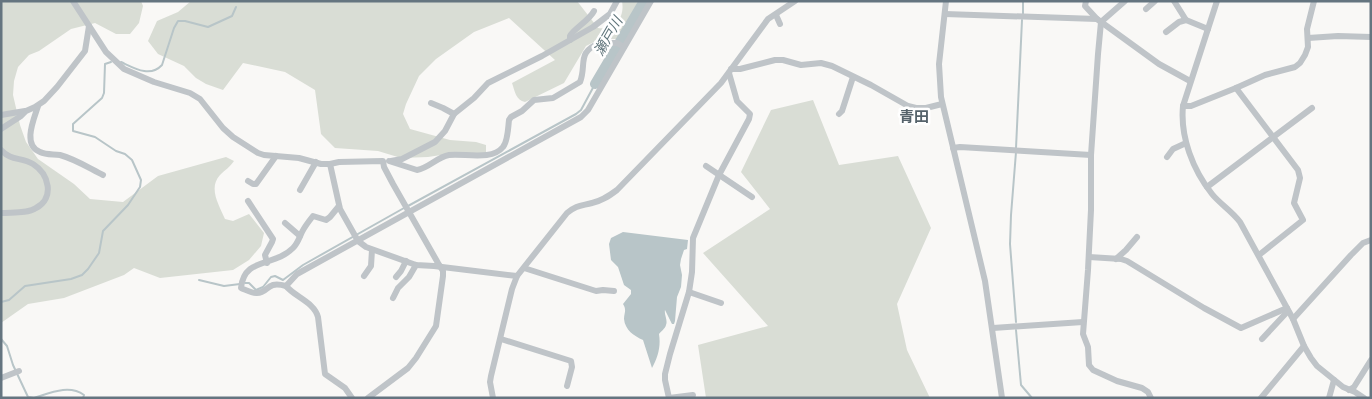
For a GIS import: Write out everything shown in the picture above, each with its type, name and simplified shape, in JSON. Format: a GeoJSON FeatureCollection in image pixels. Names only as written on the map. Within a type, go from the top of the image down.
{"type":"FeatureCollection","features":[{"type":"Feature","properties":{"kind":"street"},"geometry":{"type":"LineString","coordinates":[[73,1],[106,52],[124,70],[190,93],[200,99],[223,128],[233,137],[258,153],[330,164],[402,159],[435,142],[445,131],[454,114],[474,98],[488,82],[542,56],[604,19],[610,14],[617,1]]}},
{"type":"Feature","properties":{"kind":"street"},"geometry":{"type":"LineString","coordinates":[[286,286],[298,274],[356,238],[581,117],[588,110],[651,1]]}},
{"type":"Feature","properties":{"kind":"street"},"geometry":{"type":"LineString","coordinates":[[493,398],[490,382],[491,376],[512,289],[524,268],[567,214],[578,206],[606,199],[617,190],[721,83],[768,19],[796,1]]}},
{"type":"Feature","properties":{"kind":"street"},"geometry":{"type":"LineString","coordinates":[[946,1],[939,64],[942,104],[985,281],[1002,398]]}},
{"type":"Feature","properties":{"kind":"street"},"geometry":{"type":"LineString","coordinates":[[1086,1],[1085,5],[1099,21],[1159,64],[1190,81]]}},
{"type":"Feature","properties":{"kind":"street"},"geometry":{"type":"LineString","coordinates":[[945,14],[1099,21],[1125,1]]}},
{"type":"Feature","properties":{"kind":"street"},"geometry":{"type":"LineString","coordinates":[[1146,9],[1155,1]]}},
{"type":"Feature","properties":{"kind":"street"},"geometry":{"type":"LineString","coordinates":[[1174,1],[1186,20],[1208,29]]}},
{"type":"Feature","properties":{"kind":"street"},"geometry":{"type":"LineString","coordinates":[[1217,1],[1183,106],[1186,143],[1195,166],[1212,195],[1236,216],[1259,255],[1293,319],[1304,346],[1317,366],[1334,380],[1364,398]]}},
{"type":"Feature","properties":{"kind":"street"},"geometry":{"type":"LineString","coordinates":[[1183,106],[1191,106],[1266,75],[1298,65],[1308,50],[1307,29],[1314,1]]}},
{"type":"Feature","properties":{"kind":"street"},"geometry":{"type":"LineString","coordinates":[[570,40],[572,33],[588,20],[594,11]]}},
{"type":"Feature","properties":{"kind":"street"},"geometry":{"type":"LineString","coordinates":[[776,15],[780,24]]}},
{"type":"Feature","properties":{"kind":"street"},"geometry":{"type":"LineString","coordinates":[[1166,32],[1179,22],[1186,20]]}},
{"type":"Feature","properties":{"kind":"street"},"geometry":{"type":"LineString","coordinates":[[1099,21],[1091,155],[1092,201],[1083,334],[1088,347],[1089,365],[1093,370],[1117,381],[1142,388],[1152,398]]}},
{"type":"Feature","properties":{"kind":"street"},"geometry":{"type":"LineString","coordinates":[[1,115],[26,111],[44,101],[85,52],[89,26]]}},
{"type":"Feature","properties":{"kind":"street"},"geometry":{"type":"LineString","coordinates":[[1308,38],[1338,36],[1371,37]]}},
{"type":"Feature","properties":{"kind":"street"},"geometry":{"type":"LineString","coordinates":[[386,161],[421,170],[450,155],[486,155],[498,151],[504,145],[510,118],[522,111],[534,100],[553,98],[580,82],[582,79],[583,59],[586,53],[600,43],[617,43],[624,47]]}},
{"type":"Feature","properties":{"kind":"street"},"geometry":{"type":"LineString","coordinates":[[730,71],[775,60],[783,60],[801,65],[820,63],[832,66],[871,85],[908,106],[916,108],[942,104]]}},
{"type":"Feature","properties":{"kind":"street"},"geometry":{"type":"LineString","coordinates":[[693,395],[668,398],[665,380],[670,354],[689,292],[692,272],[693,238],[719,175],[749,120],[750,114],[737,101],[730,71]]}},
{"type":"Feature","properties":{"kind":"street"},"geometry":{"type":"LineString","coordinates":[[839,114],[842,111],[853,77]]}},
{"type":"Feature","properties":{"kind":"street"},"geometry":{"type":"LineString","coordinates":[[1236,88],[1299,173],[1300,182],[1294,203],[1303,220],[1259,255]]}},
{"type":"Feature","properties":{"kind":"street"},"geometry":{"type":"LineString","coordinates":[[431,103],[454,114]]}},
{"type":"Feature","properties":{"kind":"street"},"geometry":{"type":"LineString","coordinates":[[38,106],[30,138],[32,146],[42,153],[59,155],[73,160],[103,175]]}},
{"type":"Feature","properties":{"kind":"street"},"geometry":{"type":"LineString","coordinates":[[1208,187],[1312,108]]}},
{"type":"Feature","properties":{"kind":"street"},"geometry":{"type":"LineString","coordinates":[[1,129],[26,111]]}},
{"type":"Feature","properties":{"kind":"street"},"geometry":{"type":"LineString","coordinates":[[1167,157],[1173,149],[1186,143]]}},
{"type":"Feature","properties":{"kind":"street"},"geometry":{"type":"LineString","coordinates":[[953,148],[1091,155]]}},
{"type":"Feature","properties":{"kind":"street"},"geometry":{"type":"LineString","coordinates":[[1,150],[9,157],[31,163],[37,167],[49,188],[47,196],[36,208],[28,211],[1,213]]}},
{"type":"Feature","properties":{"kind":"street"},"geometry":{"type":"LineString","coordinates":[[248,181],[256,184],[276,156]]}},
{"type":"Feature","properties":{"kind":"street"},"geometry":{"type":"LineString","coordinates":[[368,398],[408,368],[416,358],[436,326],[443,285],[442,267],[384,167],[386,161]]}},
{"type":"Feature","properties":{"kind":"street"},"geometry":{"type":"LineString","coordinates":[[300,190],[316,162]]}},
{"type":"Feature","properties":{"kind":"street"},"geometry":{"type":"LineString","coordinates":[[330,164],[339,206],[356,238],[366,248],[416,265],[518,276]]}},
{"type":"Feature","properties":{"kind":"street"},"geometry":{"type":"LineString","coordinates":[[706,166],[752,197]]}},
{"type":"Feature","properties":{"kind":"street"},"geometry":{"type":"LineString","coordinates":[[248,201],[272,238],[266,256],[267,263]]}},
{"type":"Feature","properties":{"kind":"street"},"geometry":{"type":"LineString","coordinates":[[339,206],[326,220],[313,216],[300,236],[299,241],[283,256],[249,269],[241,283],[241,288],[259,294],[270,285],[286,286],[314,309],[317,312],[325,374],[345,388],[352,398]]}},
{"type":"Feature","properties":{"kind":"street"},"geometry":{"type":"LineString","coordinates":[[285,223],[300,236]]}},
{"type":"Feature","properties":{"kind":"street"},"geometry":{"type":"LineString","coordinates":[[1116,259],[1136,237]]}},
{"type":"Feature","properties":{"kind":"street"},"geometry":{"type":"LineString","coordinates":[[1293,319],[1363,243],[1371,240]]}},
{"type":"Feature","properties":{"kind":"street"},"geometry":{"type":"LineString","coordinates":[[364,276],[371,266],[372,250]]}},
{"type":"Feature","properties":{"kind":"street"},"geometry":{"type":"LineString","coordinates":[[1089,257],[1127,261],[1204,308],[1241,328],[1287,309]]}},
{"type":"Feature","properties":{"kind":"street"},"geometry":{"type":"LineString","coordinates":[[396,277],[406,261]]}},
{"type":"Feature","properties":{"kind":"street"},"geometry":{"type":"LineString","coordinates":[[393,298],[398,288],[409,277],[416,265]]}},
{"type":"Feature","properties":{"kind":"street"},"geometry":{"type":"LineString","coordinates":[[524,268],[596,291],[614,291]]}},
{"type":"Feature","properties":{"kind":"street"},"geometry":{"type":"LineString","coordinates":[[689,292],[721,303]]}},
{"type":"Feature","properties":{"kind":"street"},"geometry":{"type":"LineString","coordinates":[[1262,339],[1287,309]]}},
{"type":"Feature","properties":{"kind":"street"},"geometry":{"type":"LineString","coordinates":[[993,328],[1083,322]]}},
{"type":"Feature","properties":{"kind":"street"},"geometry":{"type":"LineString","coordinates":[[501,339],[571,361],[568,386]]}},
{"type":"Feature","properties":{"kind":"street"},"geometry":{"type":"LineString","coordinates":[[1262,398],[1304,346]]}},
{"type":"Feature","properties":{"kind":"street"},"geometry":{"type":"LineString","coordinates":[[1349,390],[1354,387],[1371,360]]}},
{"type":"Feature","properties":{"kind":"street"},"geometry":{"type":"LineString","coordinates":[[1,378],[18,372]]}},
{"type":"Feature","properties":{"kind":"street"},"geometry":{"type":"LineString","coordinates":[[1329,398],[1334,380]]}},
{"type":"Feature","properties":{"kind":"shaded area"},"geometry":{"type":"Polygon","coordinates":[[[1,1],[141,1],[143,6],[139,23],[130,34],[116,34],[95,23],[71,29],[39,51],[29,55],[18,67],[13,95],[26,142],[38,159],[74,184],[90,199],[123,202],[158,176],[226,157],[234,161],[220,175],[215,185],[215,191],[225,219],[233,221],[249,214],[264,233],[261,246],[249,260],[233,270],[160,278],[134,268],[124,275],[64,298],[28,304],[1,323],[1,1]]]}},
{"type":"Feature","properties":{"kind":"shaded area"},"geometry":{"type":"Polygon","coordinates":[[[191,1],[577,1],[598,28],[604,28],[618,22],[622,13],[622,1],[641,1],[618,39],[600,39],[586,46],[564,83],[525,102],[518,97],[512,83],[555,60],[509,18],[474,32],[436,59],[419,76],[403,114],[410,129],[450,140],[476,142],[486,145],[486,153],[454,153],[428,157],[401,158],[378,151],[335,148],[321,134],[315,90],[285,72],[243,63],[223,90],[206,84],[196,78],[184,66],[158,54],[148,41],[157,21],[178,12],[191,1]]]}},
{"type":"Feature","properties":{"kind":"shaded area"},"geometry":{"type":"Polygon","coordinates":[[[813,100],[839,165],[898,156],[931,228],[897,304],[907,350],[930,398],[706,398],[698,345],[768,326],[703,253],[770,209],[741,172],[771,110],[813,100]]]}},
{"type":"Feature","properties":{"kind":"shaded area"},"geometry":{"type":"Polygon","coordinates":[[[623,232],[688,240],[687,249],[684,250],[680,265],[682,275],[681,287],[677,297],[675,321],[672,324],[665,310],[665,328],[659,334],[660,343],[652,368],[643,340],[636,337],[626,326],[623,304],[631,294],[631,290],[624,285],[618,267],[611,260],[609,244],[611,238],[623,232]]]}},
{"type":"Feature","properties":{"kind":"waterway","name":"瀬戸川"},"geometry":{"type":"LineString","coordinates":[[595,84],[644,1]]}},
{"type":"Feature","properties":{"kind":"waterway"},"geometry":{"type":"LineString","coordinates":[[1023,1],[1023,14]]}},
{"type":"Feature","properties":{"kind":"waterway"},"geometry":{"type":"LineString","coordinates":[[121,62],[142,71],[157,69],[162,65],[178,21],[208,27],[232,16],[236,7]]}},
{"type":"Feature","properties":{"kind":"waterway"},"geometry":{"type":"LineString","coordinates":[[1016,148],[1022,20]]}},
{"type":"Feature","properties":{"kind":"waterway"},"geometry":{"type":"LineString","coordinates":[[1,302],[9,300],[25,286],[71,279],[82,275],[99,253],[103,231],[128,205],[140,187],[141,180],[132,160],[125,154],[116,151],[95,137],[73,131],[73,124],[102,98],[104,93],[105,64],[111,62]]}},
{"type":"Feature","properties":{"kind":"waterway"},"geometry":{"type":"LineString","coordinates":[[408,206],[576,114],[581,110],[595,84]]}},
{"type":"Feature","properties":{"kind":"waterway"},"geometry":{"type":"LineString","coordinates":[[1016,152],[1010,244],[1016,322]]}},
{"type":"Feature","properties":{"kind":"waterway"},"geometry":{"type":"LineString","coordinates":[[245,283],[249,283],[256,290],[263,287],[271,277],[275,276],[283,280],[303,265],[404,208]]}},
{"type":"Feature","properties":{"kind":"waterway"},"geometry":{"type":"LineString","coordinates":[[199,280],[224,286],[240,284]]}},
{"type":"Feature","properties":{"kind":"waterway"},"geometry":{"type":"LineString","coordinates":[[1016,330],[1021,385],[1032,398]]}},
{"type":"Feature","properties":{"kind":"waterway"},"geometry":{"type":"LineString","coordinates":[[1,339],[7,346],[13,365],[28,397],[34,398]]}},
{"type":"Feature","properties":{"kind":"waterway"},"geometry":{"type":"LineString","coordinates":[[34,398],[66,390],[78,392],[84,395],[83,398]]}},
{"type":"Feature","properties":{"kind":"district","name":"青田"},"geometry":{"type":"Point","coordinates":[914,117]}}]}
